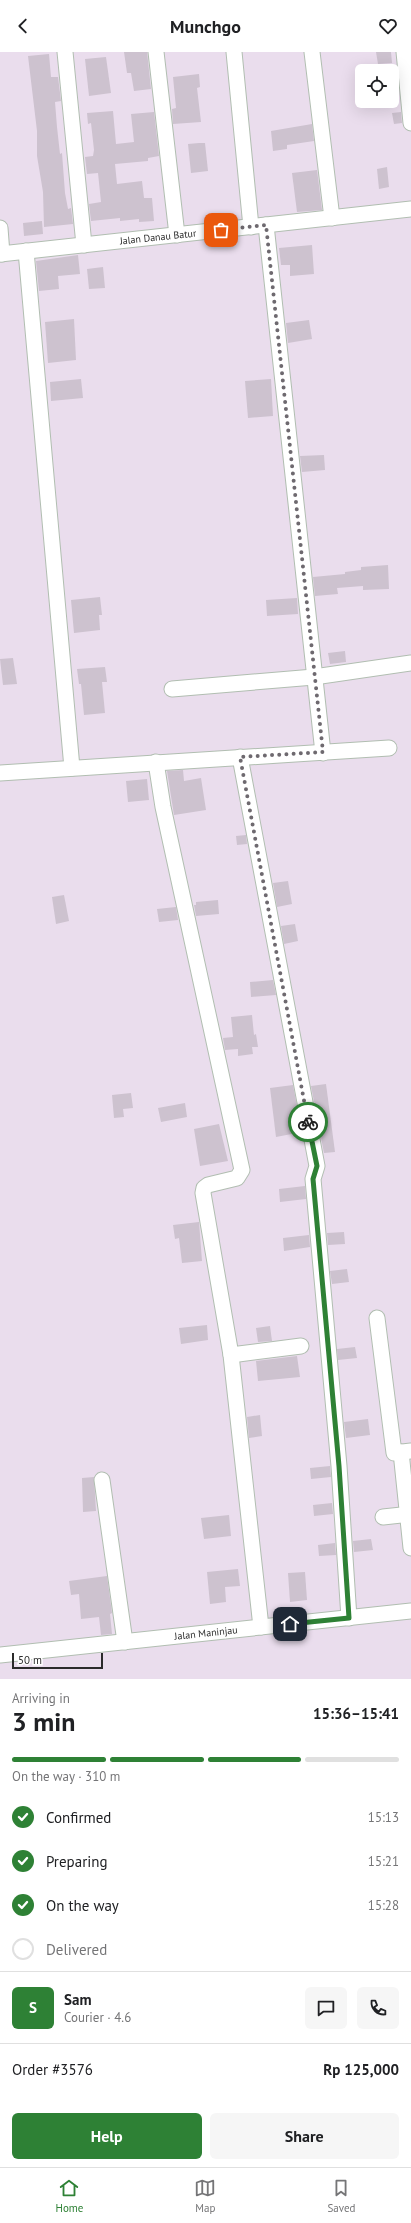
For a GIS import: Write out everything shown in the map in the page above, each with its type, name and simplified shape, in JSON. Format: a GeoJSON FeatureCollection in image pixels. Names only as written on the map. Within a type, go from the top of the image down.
{"type":"FeatureCollection","features":[{"type":"Feature","properties":{"kind":"street"},"geometry":{"type":"LineString","coordinates":[[66,52],[84,245]]}},
{"type":"Feature","properties":{"kind":"street"},"geometry":{"type":"LineString","coordinates":[[156,52],[177,235]]}},
{"type":"Feature","properties":{"kind":"street"},"geometry":{"type":"LineString","coordinates":[[234,52],[251,227]]}},
{"type":"Feature","properties":{"kind":"street"},"geometry":{"type":"LineString","coordinates":[[312,52],[332,218]]}},
{"type":"Feature","properties":{"kind":"street"},"geometry":{"type":"LineString","coordinates":[[404,52],[411,123]]}},
{"type":"Feature","properties":{"kind":"street","name":"Jalan Danau Batur"},"geometry":{"type":"LineString","coordinates":[[1,254],[411,210]]}},
{"type":"Feature","properties":{"kind":"street"},"geometry":{"type":"LineString","coordinates":[[266,225],[323,752]]}},
{"type":"Feature","properties":{"kind":"street"},"geometry":{"type":"LineString","coordinates":[[0,228],[1,254]]}},
{"type":"Feature","properties":{"kind":"street"},"geometry":{"type":"LineString","coordinates":[[26,251],[72,768]]}},
{"type":"Feature","properties":{"kind":"street"},"geometry":{"type":"LineString","coordinates":[[172,689],[314,677],[411,663]]}},
{"type":"Feature","properties":{"kind":"street"},"geometry":{"type":"LineString","coordinates":[[0,772],[389,748]]}},
{"type":"Feature","properties":{"kind":"street"},"geometry":{"type":"LineString","coordinates":[[240,757],[317,1166],[313,1179],[339,1466],[349,1618]]}},
{"type":"Feature","properties":{"kind":"street"},"geometry":{"type":"LineString","coordinates":[[156,762],[163,807],[242,1170],[237,1178],[208,1185],[204,1188],[203,1193],[232,1355],[261,1627]]}},
{"type":"Feature","properties":{"kind":"street"},"geometry":{"type":"LineString","coordinates":[[377,1318],[394,1453],[406,1452],[411,1548]]}},
{"type":"Feature","properties":{"kind":"street"},"geometry":{"type":"LineString","coordinates":[[232,1355],[301,1346]]}},
{"type":"Feature","properties":{"kind":"street"},"geometry":{"type":"LineString","coordinates":[[102,1480],[125,1642]]}},
{"type":"Feature","properties":{"kind":"street"},"geometry":{"type":"LineString","coordinates":[[383,1517],[409,1514]]}},
{"type":"Feature","properties":{"kind":"street","name":"Jalan Maninjau"},"geometry":{"type":"LineString","coordinates":[[0,1656],[411,1611]]}},
{"type":"Feature","properties":{"kind":"building"},"geometry":{"type":"Polygon","coordinates":[[[124,52],[147,52],[151,89],[134,91],[131,73],[127,73],[124,52]]]}},
{"type":"Feature","properties":{"kind":"building"},"geometry":{"type":"Polygon","coordinates":[[[376,52],[391,52],[392,63],[378,64],[376,52]]]}},
{"type":"Feature","properties":{"kind":"building"},"geometry":{"type":"Polygon","coordinates":[[[49,54],[51,77],[58,77],[61,101],[55,102],[57,127],[60,154],[62,153],[65,193],[68,209],[71,208],[73,224],[44,227],[43,192],[37,156],[37,131],[28,56],[49,54]]]}},
{"type":"Feature","properties":{"kind":"building"},"geometry":{"type":"Polygon","coordinates":[[[106,57],[111,93],[89,96],[85,59],[106,57]]]}},
{"type":"Feature","properties":{"kind":"building"},"geometry":{"type":"Polygon","coordinates":[[[199,74],[200,87],[197,88],[201,122],[173,124],[172,109],[176,108],[173,77],[199,74]]]}},
{"type":"Feature","properties":{"kind":"building"},"geometry":{"type":"Polygon","coordinates":[[[113,111],[116,144],[134,142],[131,114],[154,112],[159,156],[148,158],[148,161],[115,164],[117,184],[142,181],[144,198],[152,198],[154,221],[139,222],[139,219],[120,221],[120,218],[91,221],[89,204],[101,202],[98,173],[87,174],[85,157],[93,156],[94,150],[91,123],[88,124],[87,113],[113,111]]]}},
{"type":"Feature","properties":{"kind":"building"},"geometry":{"type":"Polygon","coordinates":[[[401,112],[402,123],[394,124],[392,113],[401,112]]]}},
{"type":"Feature","properties":{"kind":"building"},"geometry":{"type":"Polygon","coordinates":[[[312,124],[314,141],[287,145],[287,149],[273,151],[271,131],[312,124]]]}},
{"type":"Feature","properties":{"kind":"building"},"geometry":{"type":"Polygon","coordinates":[[[205,143],[208,171],[191,173],[188,144],[205,143]]]}},
{"type":"Feature","properties":{"kind":"building"},"geometry":{"type":"Polygon","coordinates":[[[387,167],[389,187],[379,189],[377,169],[387,167]]]}},
{"type":"Feature","properties":{"kind":"building"},"geometry":{"type":"Polygon","coordinates":[[[317,170],[322,210],[297,212],[292,173],[317,170]]]}},
{"type":"Feature","properties":{"kind":"building"},"geometry":{"type":"Polygon","coordinates":[[[42,221],[43,234],[24,236],[23,223],[42,221]]]}},
{"type":"Feature","properties":{"kind":"building"},"geometry":{"type":"Polygon","coordinates":[[[312,245],[314,274],[290,276],[290,265],[281,265],[279,248],[312,245]]]}},
{"type":"Feature","properties":{"kind":"building"},"geometry":{"type":"Polygon","coordinates":[[[78,255],[80,274],[58,276],[59,289],[39,291],[36,261],[78,255]]]}},
{"type":"Feature","properties":{"kind":"building"},"geometry":{"type":"Polygon","coordinates":[[[103,267],[105,288],[89,289],[87,269],[103,267]]]}},
{"type":"Feature","properties":{"kind":"building"},"geometry":{"type":"Polygon","coordinates":[[[74,319],[76,360],[48,363],[45,322],[74,319]]]}},
{"type":"Feature","properties":{"kind":"building"},"geometry":{"type":"Polygon","coordinates":[[[309,320],[312,339],[288,343],[286,323],[309,320]]]}},
{"type":"Feature","properties":{"kind":"building"},"geometry":{"type":"Polygon","coordinates":[[[81,379],[83,398],[51,401],[50,382],[81,379]]]}},
{"type":"Feature","properties":{"kind":"building"},"geometry":{"type":"Polygon","coordinates":[[[271,379],[273,416],[248,418],[245,381],[271,379]]]}},
{"type":"Feature","properties":{"kind":"building"},"geometry":{"type":"Polygon","coordinates":[[[324,455],[325,470],[302,472],[300,456],[324,455]]]}},
{"type":"Feature","properties":{"kind":"building"},"geometry":{"type":"Polygon","coordinates":[[[388,565],[389,589],[363,590],[363,586],[337,588],[338,594],[315,596],[313,577],[345,574],[345,572],[361,570],[361,567],[388,565]]]}},
{"type":"Feature","properties":{"kind":"building"},"geometry":{"type":"Polygon","coordinates":[[[100,597],[102,615],[99,615],[100,630],[74,633],[71,600],[100,597]]]}},
{"type":"Feature","properties":{"kind":"building"},"geometry":{"type":"Polygon","coordinates":[[[297,598],[298,614],[267,616],[266,600],[297,598]]]}},
{"type":"Feature","properties":{"kind":"building"},"geometry":{"type":"Polygon","coordinates":[[[345,651],[346,662],[330,664],[328,653],[345,651]]]}},
{"type":"Feature","properties":{"kind":"building"},"geometry":{"type":"Polygon","coordinates":[[[13,658],[17,684],[3,685],[0,659],[13,658]]]}},
{"type":"Feature","properties":{"kind":"building"},"geometry":{"type":"Polygon","coordinates":[[[105,667],[107,682],[102,682],[105,713],[84,715],[81,684],[79,684],[77,669],[105,667]]]}},
{"type":"Feature","properties":{"kind":"building"},"geometry":{"type":"Polygon","coordinates":[[[183,770],[184,781],[201,778],[206,810],[174,815],[167,771],[183,770]]]}},
{"type":"Feature","properties":{"kind":"building"},"geometry":{"type":"Polygon","coordinates":[[[147,779],[149,800],[128,802],[126,781],[147,779]]]}},
{"type":"Feature","properties":{"kind":"building"},"geometry":{"type":"Polygon","coordinates":[[[246,835],[247,844],[237,845],[236,836],[246,835]]]}},
{"type":"Feature","properties":{"kind":"building"},"geometry":{"type":"Polygon","coordinates":[[[288,881],[292,904],[277,907],[273,883],[288,881]]]}},
{"type":"Feature","properties":{"kind":"building"},"geometry":{"type":"Polygon","coordinates":[[[64,895],[69,921],[56,924],[52,897],[64,895]]]}},
{"type":"Feature","properties":{"kind":"building"},"geometry":{"type":"Polygon","coordinates":[[[218,900],[219,914],[196,916],[194,905],[196,905],[196,902],[218,900]]]}},
{"type":"Feature","properties":{"kind":"building"},"geometry":{"type":"Polygon","coordinates":[[[176,907],[178,920],[159,922],[157,909],[176,907]]]}},
{"type":"Feature","properties":{"kind":"building"},"geometry":{"type":"Polygon","coordinates":[[[295,924],[298,941],[284,944],[281,926],[295,924]]]}},
{"type":"Feature","properties":{"kind":"building"},"geometry":{"type":"Polygon","coordinates":[[[273,980],[276,995],[251,997],[250,982],[273,980]]]}},
{"type":"Feature","properties":{"kind":"building"},"geometry":{"type":"Polygon","coordinates":[[[252,1015],[254,1035],[256,1034],[258,1047],[252,1047],[253,1054],[238,1056],[238,1049],[225,1050],[223,1038],[233,1037],[231,1017],[252,1015]]]}},
{"type":"Feature","properties":{"kind":"building"},"geometry":{"type":"Polygon","coordinates":[[[326,1084],[335,1152],[324,1153],[311,1086],[326,1084]]]}},
{"type":"Feature","properties":{"kind":"building"},"geometry":{"type":"Polygon","coordinates":[[[293,1085],[302,1132],[276,1137],[270,1088],[293,1085]]]}},
{"type":"Feature","properties":{"kind":"building"},"geometry":{"type":"Polygon","coordinates":[[[131,1093],[133,1108],[123,1109],[124,1117],[114,1118],[112,1095],[131,1093]]]}},
{"type":"Feature","properties":{"kind":"building"},"geometry":{"type":"Polygon","coordinates":[[[185,1103],[187,1117],[161,1122],[158,1108],[185,1103]]]}},
{"type":"Feature","properties":{"kind":"building"},"geometry":{"type":"Polygon","coordinates":[[[219,1124],[228,1161],[200,1166],[194,1129],[219,1124]]]}},
{"type":"Feature","properties":{"kind":"building"},"geometry":{"type":"Polygon","coordinates":[[[305,1186],[306,1199],[280,1202],[279,1189],[305,1186]]]}},
{"type":"Feature","properties":{"kind":"building"},"geometry":{"type":"Polygon","coordinates":[[[199,1222],[202,1261],[182,1263],[179,1238],[175,1239],[173,1225],[199,1222]]]}},
{"type":"Feature","properties":{"kind":"building"},"geometry":{"type":"Polygon","coordinates":[[[344,1232],[345,1244],[328,1245],[327,1233],[344,1232]]]}},
{"type":"Feature","properties":{"kind":"building"},"geometry":{"type":"Polygon","coordinates":[[[309,1235],[310,1247],[284,1251],[283,1238],[309,1235]]]}},
{"type":"Feature","properties":{"kind":"building"},"geometry":{"type":"Polygon","coordinates":[[[347,1269],[349,1282],[332,1284],[330,1271],[347,1269]]]}},
{"type":"Feature","properties":{"kind":"building"},"geometry":{"type":"Polygon","coordinates":[[[207,1325],[208,1340],[181,1344],[179,1328],[207,1325]]]}},
{"type":"Feature","properties":{"kind":"building"},"geometry":{"type":"Polygon","coordinates":[[[270,1326],[272,1341],[258,1342],[256,1328],[270,1326]]]}},
{"type":"Feature","properties":{"kind":"building"},"geometry":{"type":"Polygon","coordinates":[[[355,1347],[357,1358],[338,1360],[337,1349],[355,1347]]]}},
{"type":"Feature","properties":{"kind":"building"},"geometry":{"type":"Polygon","coordinates":[[[297,1356],[300,1377],[258,1381],[256,1361],[297,1356]]]}},
{"type":"Feature","properties":{"kind":"building"},"geometry":{"type":"Polygon","coordinates":[[[260,1415],[262,1436],[249,1438],[247,1417],[260,1415]]]}},
{"type":"Feature","properties":{"kind":"building"},"geometry":{"type":"Polygon","coordinates":[[[368,1419],[370,1435],[346,1438],[344,1422],[368,1419]]]}},
{"type":"Feature","properties":{"kind":"building"},"geometry":{"type":"Polygon","coordinates":[[[330,1466],[331,1477],[311,1479],[310,1468],[330,1466]]]}},
{"type":"Feature","properties":{"kind":"building"},"geometry":{"type":"Polygon","coordinates":[[[94,1477],[96,1511],[83,1512],[82,1478],[94,1477]]]}},
{"type":"Feature","properties":{"kind":"building"},"geometry":{"type":"Polygon","coordinates":[[[332,1503],[333,1514],[314,1516],[313,1505],[332,1503]]]}},
{"type":"Feature","properties":{"kind":"building"},"geometry":{"type":"Polygon","coordinates":[[[229,1515],[231,1536],[204,1539],[201,1518],[229,1515]]]}},
{"type":"Feature","properties":{"kind":"building"},"geometry":{"type":"Polygon","coordinates":[[[371,1539],[373,1550],[354,1552],[353,1541],[371,1539]]]}},
{"type":"Feature","properties":{"kind":"building"},"geometry":{"type":"Polygon","coordinates":[[[335,1543],[336,1555],[319,1556],[318,1545],[335,1543]]]}},
{"type":"Feature","properties":{"kind":"building"},"geometry":{"type":"Polygon","coordinates":[[[238,1569],[240,1586],[225,1587],[226,1602],[210,1604],[207,1572],[238,1569]]]}},
{"type":"Feature","properties":{"kind":"building"},"geometry":{"type":"Polygon","coordinates":[[[305,1572],[307,1600],[290,1602],[288,1573],[305,1572]]]}},
{"type":"Feature","properties":{"kind":"building"},"geometry":{"type":"Polygon","coordinates":[[[107,1576],[112,1613],[110,1614],[112,1634],[101,1635],[99,1617],[81,1619],[79,1594],[71,1595],[69,1581],[107,1576]]]}},
{"type":"Feature","properties":{"kind":"way so far"},"geometry":{"type":"LineString","coordinates":[[221,230],[266,225],[323,752],[240,757],[308,1122]]}},
{"type":"Feature","properties":{"kind":"route"},"geometry":{"type":"LineString","coordinates":[[290,1624],[349,1618],[339,1466],[313,1179],[317,1166],[308,1122]]}}]}
